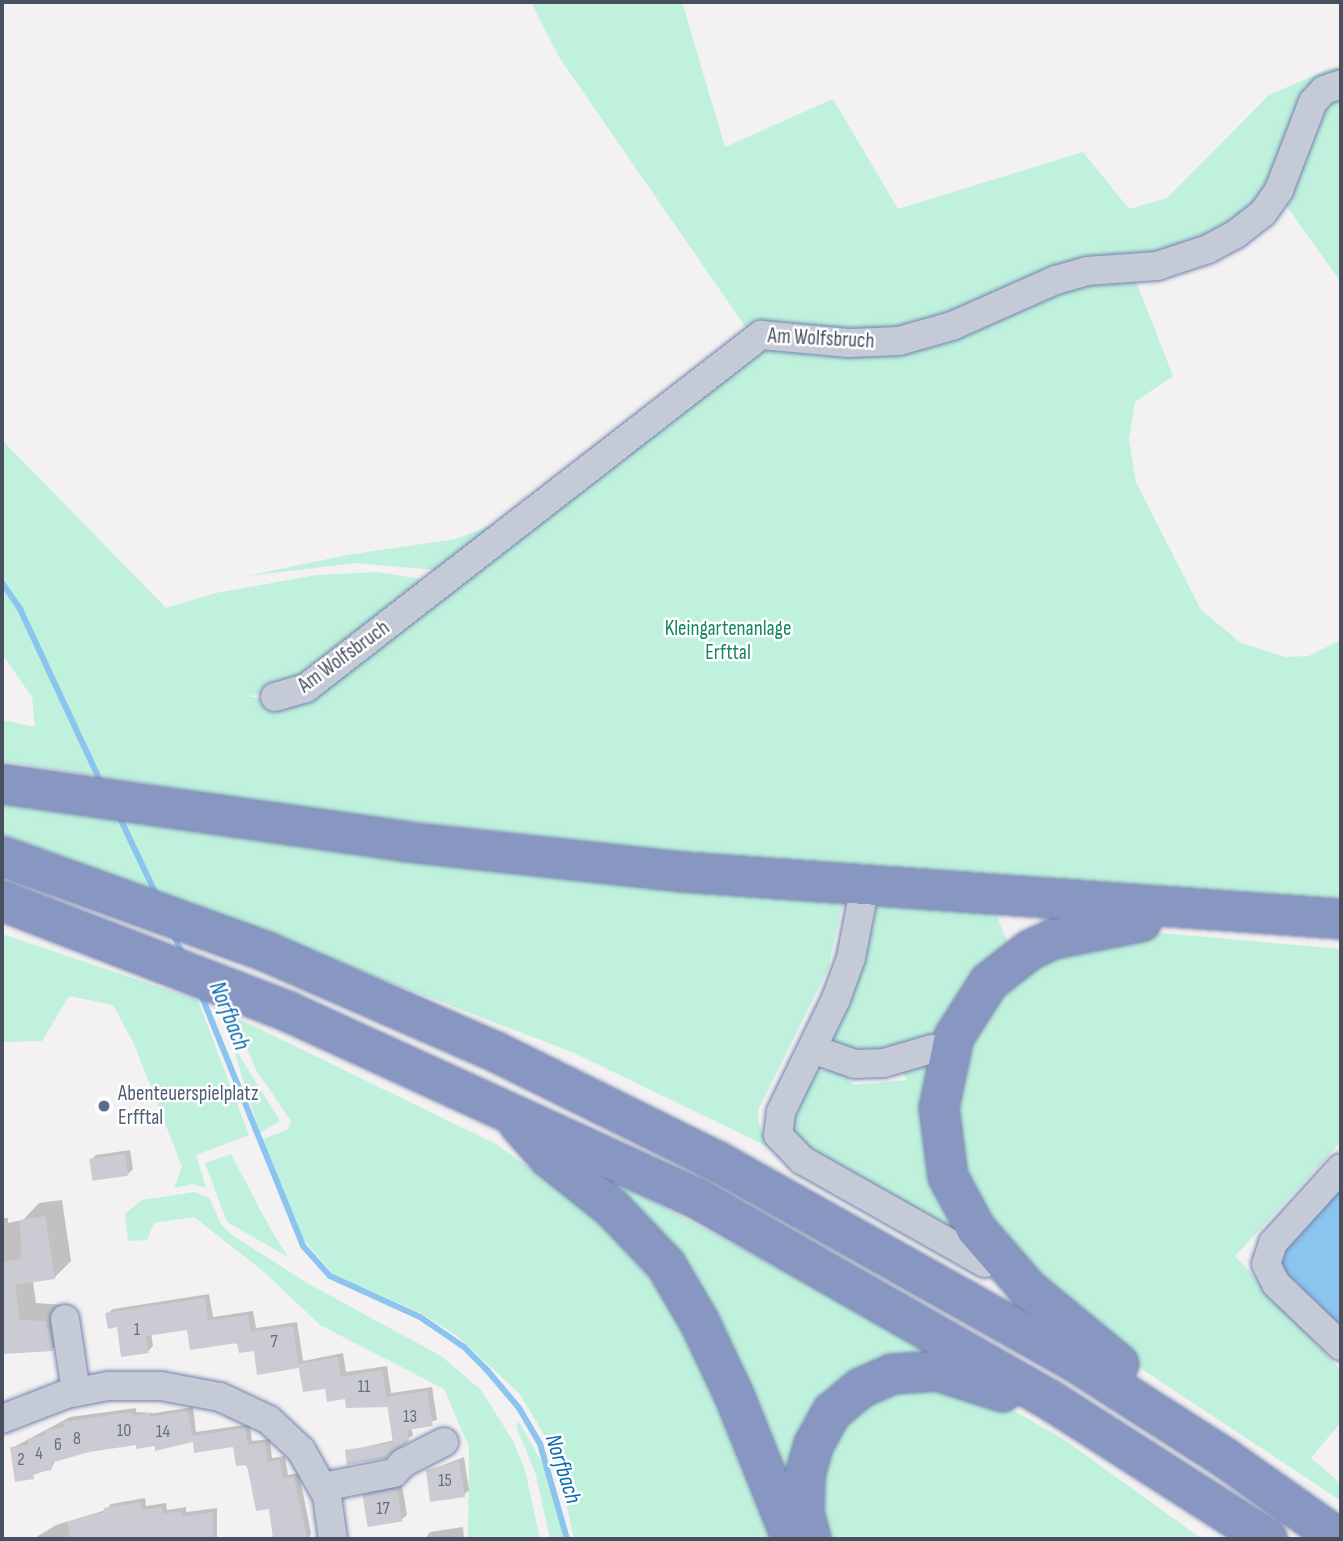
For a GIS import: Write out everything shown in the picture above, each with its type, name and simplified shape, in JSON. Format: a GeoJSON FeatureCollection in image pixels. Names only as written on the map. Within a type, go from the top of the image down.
{"type":"FeatureCollection","features":[{"type":"Feature","properties":{"kind":"highway"},"geometry":{"type":"LineString","coordinates":[[2,784],[191,813],[545,858],[864,885],[1341,919]]}},
{"type":"Feature","properties":{"kind":"highway"},"geometry":{"type":"LineString","coordinates":[[2,856],[213,931],[496,1052],[717,1161],[1049,1347],[1225,1458],[1340,1539]]}},
{"type":"Feature","properties":{"kind":"highway"},"geometry":{"type":"LineString","coordinates":[[2,901],[239,993],[506,1109],[696,1198],[879,1298],[1175,1478],[1267,1539]]}},
{"type":"Feature","properties":{"kind":"highway"},"geometry":{"type":"LineString","coordinates":[[1225,1458],[1186,1417],[1028,1289],[976,1229],[948,1177],[943,1156],[939,1132],[941,1079],[961,1023],[989,982],[1030,950],[1054,939],[1110,926],[1174,920],[1341,934]]}},
{"type":"Feature","properties":{"kind":"highway"},"geometry":{"type":"LineString","coordinates":[[506,1109],[548,1157],[612,1208],[666,1265],[699,1321],[734,1395],[792,1539]]}},
{"type":"Feature","properties":{"kind":"highway"},"geometry":{"type":"LineString","coordinates":[[811,1539],[804,1513],[805,1475],[814,1444],[832,1412],[861,1388],[892,1374],[937,1371],[971,1378],[1027,1405],[1124,1464],[1175,1478]]}},
{"type":"Feature","properties":{"kind":"street","name":"Am Wolfsbruch"},"geometry":{"type":"LineString","coordinates":[[275,697],[292,695],[317,680],[761,335],[849,343],[899,341],[951,326],[1064,277],[1157,266],[1209,249],[1236,234],[1263,213],[1279,190],[1313,102],[1324,90],[1341,84]]}},
{"type":"Feature","properties":{"kind":"street"},"geometry":{"type":"LineString","coordinates":[[864,885],[851,958],[812,1049],[780,1112],[778,1135],[786,1147],[985,1263]]}},
{"type":"Feature","properties":{"kind":"street"},"geometry":{"type":"LineString","coordinates":[[812,1049],[855,1064],[884,1063],[932,1049]]}},
{"type":"Feature","properties":{"kind":"street"},"geometry":{"type":"LineString","coordinates":[[1341,1168],[1273,1243],[1266,1264],[1276,1284],[1341,1346]]}},
{"type":"Feature","properties":{"kind":"street"},"geometry":{"type":"LineString","coordinates":[[65,1319],[76,1392]]}},
{"type":"Feature","properties":{"kind":"street"},"geometry":{"type":"LineString","coordinates":[[2,1419],[76,1392],[116,1385],[161,1386],[238,1404],[281,1429],[307,1458],[323,1487],[333,1539]]}},
{"type":"Feature","properties":{"kind":"street"},"geometry":{"type":"LineString","coordinates":[[323,1487],[394,1474],[403,1463],[444,1442]]}},
{"type":"Feature","properties":{"kind":"green space"},"geometry":{"type":"Polygon","coordinates":[[[531,2],[682,2],[725,147],[833,99],[898,209],[1083,152],[1129,209],[1167,198],[1269,95],[1329,69],[1341,67],[1341,79],[1241,226],[884,338],[751,335],[559,57],[531,2]]]}},
{"type":"Feature","properties":{"kind":"green space"},"geometry":{"type":"Polygon","coordinates":[[[1341,86],[1341,282],[1280,197],[1305,131],[1341,86]]]}},
{"type":"Feature","properties":{"kind":"green space","name":"Kleingartenanlage Erfttal"},"geometry":{"type":"Polygon","coordinates":[[[1134,276],[1173,376],[1135,402],[1129,440],[1136,482],[1201,610],[1241,643],[1285,657],[1309,656],[1341,640],[1341,905],[669,852],[289,807],[2,761],[2,720],[35,727],[32,697],[2,654],[2,440],[166,608],[216,593],[317,575],[377,572],[435,581],[286,692],[248,696],[292,704],[754,347],[845,346],[1012,301],[1134,276]]]}},
{"type":"Feature","properties":{"kind":"green space"},"geometry":{"type":"Polygon","coordinates":[[[500,522],[447,571],[356,563],[247,576],[347,555],[456,539],[500,522]]]}},
{"type":"Feature","properties":{"kind":"green space"},"geometry":{"type":"Polygon","coordinates":[[[2,791],[843,902],[828,969],[758,1110],[759,1125],[775,1150],[572,1052],[2,834],[2,791]]]}},
{"type":"Feature","properties":{"kind":"green space"},"geometry":{"type":"Polygon","coordinates":[[[878,901],[996,914],[1012,952],[930,1042],[904,1052],[838,1050],[833,1034],[864,959],[878,901]]]}},
{"type":"Feature","properties":{"kind":"green space"},"geometry":{"type":"Polygon","coordinates":[[[1161,933],[1341,949],[1341,1142],[1235,1256],[1341,1370],[1341,1422],[1311,1458],[1341,1484],[1341,1501],[1118,1353],[1049,1293],[977,1206],[955,1152],[952,1101],[966,1044],[996,994],[1037,961],[1089,940],[1161,933]]]}},
{"type":"Feature","properties":{"kind":"green space"},"geometry":{"type":"Polygon","coordinates":[[[2,934],[198,1000],[249,1135],[196,1155],[206,1188],[193,1184],[174,1188],[182,1167],[134,1044],[113,1005],[69,996],[42,1041],[2,1042],[2,934]]]}},
{"type":"Feature","properties":{"kind":"green space"},"geometry":{"type":"Polygon","coordinates":[[[233,1016],[494,1143],[590,1210],[669,1301],[782,1539],[574,1539],[560,1476],[545,1436],[519,1393],[456,1335],[419,1312],[334,1275],[303,1239],[263,1139],[287,1130],[291,1121],[256,1070],[233,1016]]]}},
{"type":"Feature","properties":{"kind":"green space"},"geometry":{"type":"Polygon","coordinates":[[[238,1053],[280,1121],[260,1133],[235,1054],[238,1053]]]}},
{"type":"Feature","properties":{"kind":"green space"},"geometry":{"type":"Polygon","coordinates":[[[934,1053],[981,1255],[802,1152],[788,1125],[814,1072],[841,1069],[853,1085],[907,1080],[898,1065],[934,1053]]]}},
{"type":"Feature","properties":{"kind":"green space"},"geometry":{"type":"Polygon","coordinates":[[[231,1154],[288,1257],[227,1222],[205,1163],[231,1154]]]}},
{"type":"Feature","properties":{"kind":"green space"},"geometry":{"type":"Polygon","coordinates":[[[588,1167],[871,1317],[947,1361],[868,1375],[800,1510],[588,1167]]]}},
{"type":"Feature","properties":{"kind":"green space"},"geometry":{"type":"Polygon","coordinates":[[[195,1192],[209,1198],[222,1226],[232,1235],[307,1283],[441,1356],[481,1390],[513,1441],[525,1470],[540,1539],[468,1539],[469,1447],[444,1389],[320,1325],[263,1271],[194,1217],[154,1223],[147,1240],[128,1241],[125,1214],[142,1200],[195,1192]]]}},
{"type":"Feature","properties":{"kind":"green space"},"geometry":{"type":"Polygon","coordinates":[[[931,1390],[976,1397],[1013,1410],[1066,1441],[1202,1539],[821,1539],[821,1471],[839,1433],[869,1402],[898,1392],[931,1390]]]}},
{"type":"Feature","properties":{"kind":"green space"},"geometry":{"type":"Polygon","coordinates":[[[519,1422],[544,1466],[564,1539],[550,1539],[536,1475],[516,1426],[519,1422]]]}},
{"type":"Feature","properties":{"kind":"water"},"geometry":{"type":"Polygon","coordinates":[[[1341,1182],[1341,1326],[1273,1260],[1341,1182]]]}},
{"type":"Feature","properties":{"kind":"building"},"geometry":{"type":"Polygon","coordinates":[[[125,1154],[128,1176],[92,1181],[89,1159],[125,1154]]]}},
{"type":"Feature","properties":{"kind":"building"},"geometry":{"type":"Polygon","coordinates":[[[45,1216],[55,1279],[15,1285],[20,1320],[46,1321],[53,1351],[2,1354],[2,1262],[21,1259],[20,1220],[45,1216]]]}},
{"type":"Feature","properties":{"kind":"building"},"geometry":{"type":"Polygon","coordinates":[[[205,1298],[208,1321],[248,1315],[251,1332],[293,1326],[299,1368],[257,1375],[254,1351],[239,1353],[237,1343],[190,1350],[187,1330],[146,1336],[149,1353],[121,1357],[117,1327],[108,1329],[105,1313],[205,1298]]]}},
{"type":"Feature","properties":{"kind":"building"},"geometry":{"type":"Polygon","coordinates":[[[338,1357],[341,1377],[382,1370],[388,1407],[346,1408],[345,1399],[327,1402],[325,1389],[303,1392],[298,1364],[338,1357]]]}},
{"type":"Feature","properties":{"kind":"building"},"geometry":{"type":"Polygon","coordinates":[[[427,1391],[433,1426],[407,1430],[409,1441],[385,1458],[347,1465],[345,1450],[393,1443],[386,1397],[427,1391]]]}},
{"type":"Feature","properties":{"kind":"building"},"geometry":{"type":"Polygon","coordinates":[[[188,1411],[192,1436],[245,1428],[248,1445],[265,1443],[268,1462],[280,1460],[283,1479],[294,1477],[307,1539],[273,1539],[269,1509],[256,1511],[247,1465],[236,1466],[233,1447],[194,1453],[193,1442],[155,1451],[155,1446],[136,1449],[136,1445],[89,1452],[51,1463],[52,1470],[33,1473],[34,1479],[15,1482],[10,1447],[28,1445],[27,1439],[46,1435],[45,1430],[64,1427],[64,1422],[131,1412],[132,1416],[150,1413],[150,1417],[188,1411]]]}},
{"type":"Feature","properties":{"kind":"building"},"geometry":{"type":"Polygon","coordinates":[[[459,1461],[465,1497],[430,1502],[426,1470],[459,1461]]]}},
{"type":"Feature","properties":{"kind":"building"},"geometry":{"type":"Polygon","coordinates":[[[397,1489],[402,1522],[368,1527],[362,1494],[397,1489]]]}},
{"type":"Feature","properties":{"kind":"building"},"geometry":{"type":"Polygon","coordinates":[[[140,1502],[142,1510],[161,1507],[163,1514],[181,1511],[182,1517],[213,1512],[213,1539],[70,1539],[67,1522],[104,1512],[104,1508],[140,1502]]]}},
{"type":"Feature","properties":{"kind":"waterway","name":"Norfbach"},"geometry":{"type":"LineString","coordinates":[[2,583],[20,609],[101,783]]}},
{"type":"Feature","properties":{"kind":"waterway","name":"Norfbach"},"geometry":{"type":"LineString","coordinates":[[118,814],[157,896]]}},
{"type":"Feature","properties":{"kind":"waterway","name":"Norfbach"},"geometry":{"type":"LineString","coordinates":[[174,935],[184,957]]}},
{"type":"Feature","properties":{"kind":"waterway","name":"Norfbach"},"geometry":{"type":"LineString","coordinates":[[200,992],[303,1246],[330,1276],[420,1317],[464,1347],[487,1370],[519,1408],[540,1444],[567,1539]]}},
{"type":"Feature","properties":{"kind":"place","name":"Abenteuerspielplatz Erfftal"},"geometry":{"type":"Point","coordinates":[104,1106]}}]}
